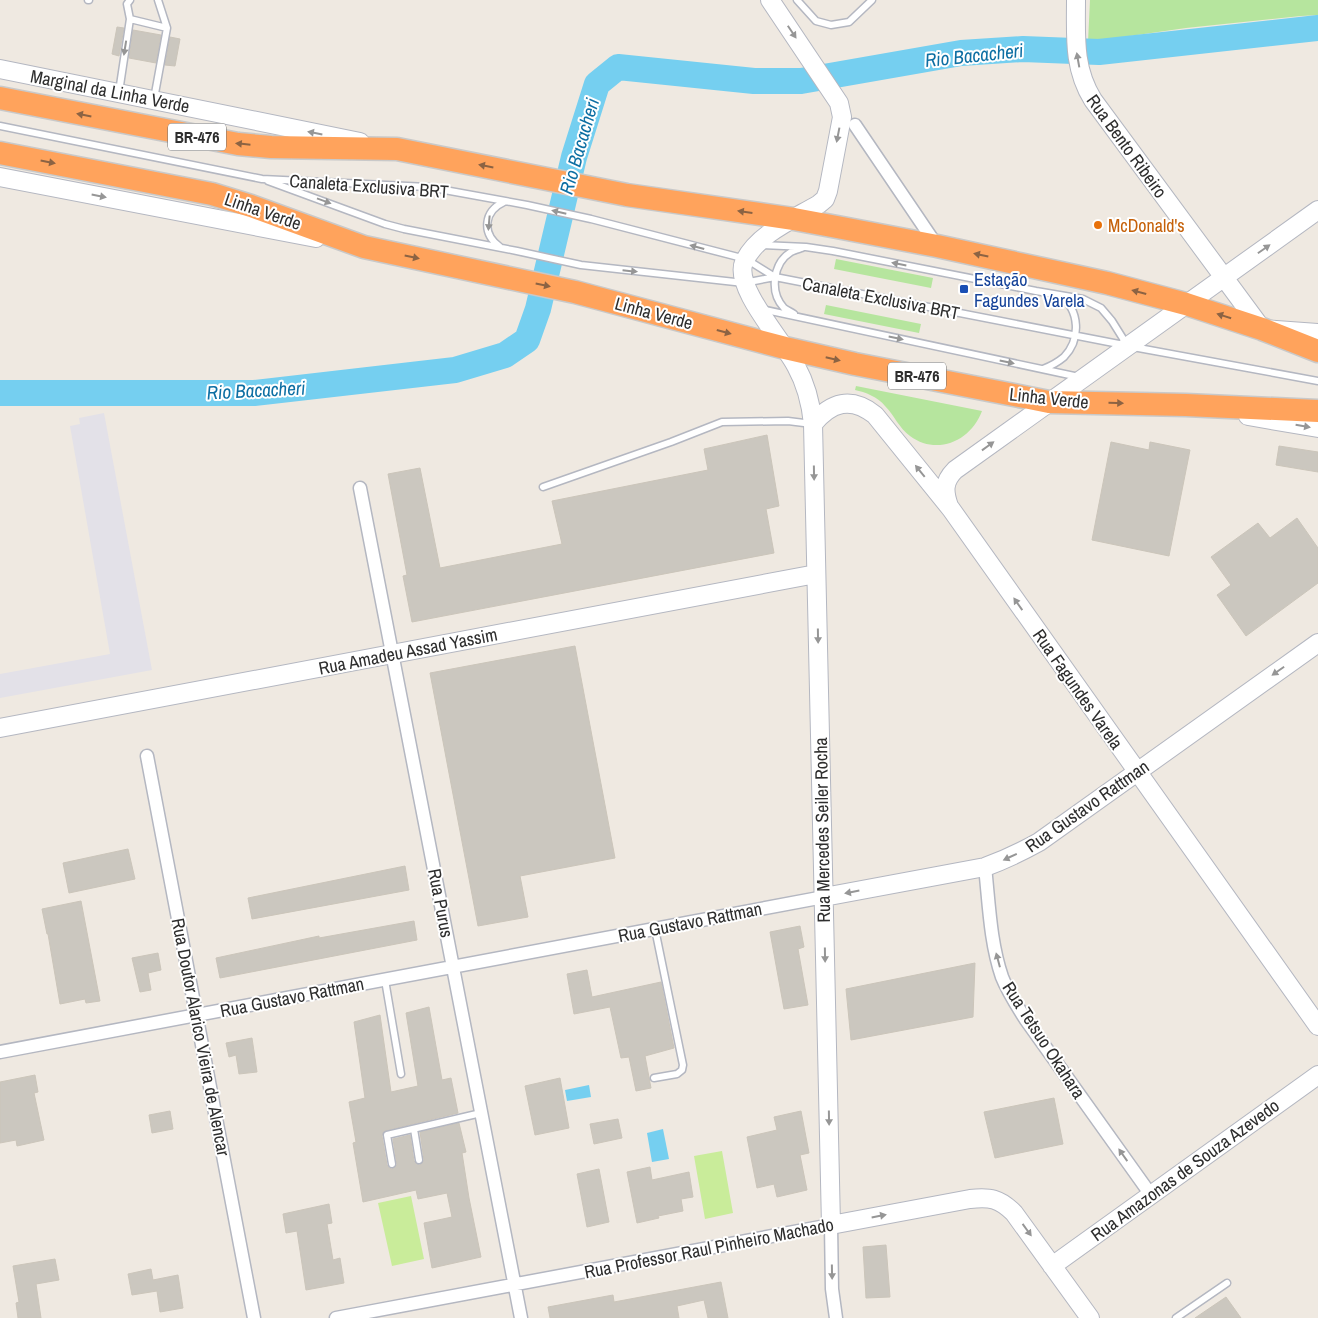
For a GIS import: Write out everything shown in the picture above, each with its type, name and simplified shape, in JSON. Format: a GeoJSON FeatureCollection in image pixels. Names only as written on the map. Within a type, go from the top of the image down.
{"type":"FeatureCollection","features":[{"type":"Feature","properties":{"kind":"highway","name":"BR-476"},"geometry":{"type":"LineString","coordinates":[[0,98],[238,144],[270,147],[397,149],[646,198],[794,219],[937,246],[1075,275],[1186,304],[1262,329],[1318,351]]}},
{"type":"Feature","properties":{"kind":"highway","name":"Linha Verde"},"geometry":{"type":"LineString","coordinates":[[0,153],[212,194],[251,206],[364,247],[575,292],[785,348],[854,364],[1049,402],[1186,405],[1318,411]]}},
{"type":"Feature","properties":{"kind":"main road"},"geometry":{"type":"LineString","coordinates":[[744,283],[742,271],[746,260],[757,245],[777,228],[825,199],[842,117],[839,103],[831,90],[770,0]]}},
{"type":"Feature","properties":{"kind":"main road","name":"Rua Bento Ribeiro"},"geometry":{"type":"LineString","coordinates":[[1076,0],[1077,60],[1083,83],[1093,100],[1262,329]]}},
{"type":"Feature","properties":{"kind":"main road","name":"Marginal da Linha Verde"},"geometry":{"type":"LineString","coordinates":[[0,69],[397,149]]}},
{"type":"Feature","properties":{"kind":"main road"},"geometry":{"type":"LineString","coordinates":[[0,177],[364,247]]}},
{"type":"Feature","properties":{"kind":"main road"},"geometry":{"type":"LineString","coordinates":[[950,509],[945,491],[949,476],[955,470],[1318,210]]}},
{"type":"Feature","properties":{"kind":"main road","name":"Rua Mercedes Seiler Rocha"},"geometry":{"type":"LineString","coordinates":[[744,283],[758,308],[796,364],[810,401],[813,424],[831,1225]]}},
{"type":"Feature","properties":{"kind":"main road"},"geometry":{"type":"LineString","coordinates":[[1262,329],[1318,333]]}},
{"type":"Feature","properties":{"kind":"main road","name":"Rua Fagundes Varela"},"geometry":{"type":"LineString","coordinates":[[813,424],[822,413],[836,406],[850,404],[866,408],[875,415],[950,509],[1318,1026]]}},
{"type":"Feature","properties":{"kind":"main road"},"geometry":{"type":"LineString","coordinates":[[1186,405],[1318,428]]}},
{"type":"Feature","properties":{"kind":"main road","name":"Rua Amadeu Assad Yassim"},"geometry":{"type":"LineString","coordinates":[[0,728],[816,574]]}},
{"type":"Feature","properties":{"kind":"main road","name":"Rua Gustavo Rattman"},"geometry":{"type":"LineString","coordinates":[[824,897],[985,867],[1005,860],[1039,842],[1318,643]]}},
{"type":"Feature","properties":{"kind":"main road","name":"Rua Amazonas de Souza Azevedo"},"geometry":{"type":"LineString","coordinates":[[1052,1266],[1318,1075]]}},
{"type":"Feature","properties":{"kind":"main road","name":"Rua Professor Raul Pinheiro Machado"},"geometry":{"type":"LineString","coordinates":[[831,1225],[970,1199],[988,1198],[998,1200],[1014,1212],[1090,1318]]}},
{"type":"Feature","properties":{"kind":"street"},"geometry":{"type":"LineString","coordinates":[[855,125],[937,246]]}},
{"type":"Feature","properties":{"kind":"street","name":"Rua Purus"},"geometry":{"type":"LineString","coordinates":[[360,488],[521,1318]]}},
{"type":"Feature","properties":{"kind":"street","name":"Rua Doutor Alarico Vieira de Alencar"},"geometry":{"type":"LineString","coordinates":[[148,756],[254,1318]]}},
{"type":"Feature","properties":{"kind":"street","name":"Rua Tetsuo Okahara"},"geometry":{"type":"LineString","coordinates":[[985,867],[995,950],[1003,978],[1013,999],[1151,1195]]}},
{"type":"Feature","properties":{"kind":"street","name":"Rua Gustavo Rattman"},"geometry":{"type":"LineString","coordinates":[[0,1052],[824,897]]}},
{"type":"Feature","properties":{"kind":"street","name":"Rua Professor Raul Pinheiro Machado"},"geometry":{"type":"LineString","coordinates":[[336,1318],[831,1225]]}},
{"type":"Feature","properties":{"kind":"street","name":"Rua Mercedes Seiler Rocha"},"geometry":{"type":"LineString","coordinates":[[831,1225],[832,1289],[836,1318]]}},
{"type":"Feature","properties":{"kind":"lane"},"geometry":{"type":"LineString","coordinates":[[154,100],[167,28],[158,0]]}},
{"type":"Feature","properties":{"kind":"lane"},"geometry":{"type":"LineString","coordinates":[[797,0],[816,21],[831,25],[849,22],[872,0]]}},
{"type":"Feature","properties":{"kind":"lane"},"geometry":{"type":"LineString","coordinates":[[119,93],[130,19],[129,2]]}},
{"type":"Feature","properties":{"kind":"lane"},"geometry":{"type":"LineString","coordinates":[[130,19],[167,28]]}},
{"type":"Feature","properties":{"kind":"lane","name":"Canaleta Exclusiva BRT"},"geometry":{"type":"LineString","coordinates":[[0,126],[262,179],[385,224],[581,265],[744,283],[775,277]]}},
{"type":"Feature","properties":{"kind":"lane","name":"Canaleta Exclusiva BRT"},"geometry":{"type":"LineString","coordinates":[[262,179],[428,187],[527,205],[746,260],[775,277],[1318,382]]}},
{"type":"Feature","properties":{"kind":"lane"},"geometry":{"type":"LineString","coordinates":[[501,248],[490,237],[487,223],[493,209],[505,201]]}},
{"type":"Feature","properties":{"kind":"lane","name":"Canaleta Exclusiva BRT"},"geometry":{"type":"LineString","coordinates":[[757,245],[806,247],[833,251],[1083,299],[1101,308],[1128,346]]}},
{"type":"Feature","properties":{"kind":"lane","name":"Canaleta Exclusiva BRT"},"geometry":{"type":"LineString","coordinates":[[797,316],[784,307],[776,293],[775,277],[780,262],[791,252],[806,247]]}},
{"type":"Feature","properties":{"kind":"lane"},"geometry":{"type":"LineString","coordinates":[[1043,369],[1055,364],[1064,356],[1076,336],[1074,312],[1067,301],[1058,295]]}},
{"type":"Feature","properties":{"kind":"lane","name":"Canaleta Exclusiva BRT"},"geometry":{"type":"LineString","coordinates":[[758,308],[1082,378]]}},
{"type":"Feature","properties":{"kind":"lane"},"geometry":{"type":"LineString","coordinates":[[543,487],[722,422],[788,421],[813,424]]}},
{"type":"Feature","properties":{"kind":"lane"},"geometry":{"type":"LineString","coordinates":[[654,1078],[677,1074],[682,1070],[683,1065],[656,929]]}},
{"type":"Feature","properties":{"kind":"lane"},"geometry":{"type":"LineString","coordinates":[[385,980],[401,1074]]}},
{"type":"Feature","properties":{"kind":"lane"},"geometry":{"type":"LineString","coordinates":[[392,1164],[387,1135],[481,1114]]}},
{"type":"Feature","properties":{"kind":"lane"},"geometry":{"type":"LineString","coordinates":[[414,1129],[419,1160]]}},
{"type":"Feature","properties":{"kind":"lane"},"geometry":{"type":"LineString","coordinates":[[1176,1318],[1227,1283]]}},
{"type":"Feature","properties":{"kind":"shaded area"},"geometry":{"type":"Polygon","coordinates":[[[104,413],[152,670],[0,698],[0,674],[110,654],[70,426],[80,424],[79,418],[104,413]]]}},
{"type":"Feature","properties":{"kind":"green space"},"geometry":{"type":"Polygon","coordinates":[[[1090,0],[1318,0],[1318,15],[1186,28],[1088,42],[1090,0]]]}},
{"type":"Feature","properties":{"kind":"green space"},"geometry":{"type":"Polygon","coordinates":[[[836,259],[933,278],[931,288],[834,269],[836,259]]]}},
{"type":"Feature","properties":{"kind":"green space"},"geometry":{"type":"Polygon","coordinates":[[[826,305],[921,324],[919,333],[824,314],[826,305]]]}},
{"type":"Feature","properties":{"kind":"green space"},"geometry":{"type":"Polygon","coordinates":[[[856,386],[982,411],[977,422],[962,437],[942,445],[931,445],[920,442],[910,436],[879,400],[871,395],[855,390],[856,386]]]}},
{"type":"Feature","properties":{"kind":"green space"},"geometry":{"type":"Polygon","coordinates":[[[722,1151],[733,1213],[705,1219],[694,1156],[722,1151]]]}},
{"type":"Feature","properties":{"kind":"green space"},"geometry":{"type":"Polygon","coordinates":[[[411,1196],[424,1259],[392,1266],[378,1203],[411,1196]]]}},
{"type":"Feature","properties":{"kind":"water"},"geometry":{"type":"Polygon","coordinates":[[[589,1085],[591,1097],[567,1101],[565,1090],[589,1085]]]}},
{"type":"Feature","properties":{"kind":"water"},"geometry":{"type":"Polygon","coordinates":[[[663,1129],[669,1159],[652,1162],[647,1133],[663,1129]]]}},
{"type":"Feature","properties":{"kind":"building"},"geometry":{"type":"Polygon","coordinates":[[[117,27],[124,28],[119,56],[112,54],[117,27]]]}},
{"type":"Feature","properties":{"kind":"building"},"geometry":{"type":"Polygon","coordinates":[[[133,30],[161,35],[156,63],[129,58],[133,30]]]}},
{"type":"Feature","properties":{"kind":"building"},"geometry":{"type":"Polygon","coordinates":[[[170,37],[180,39],[175,66],[165,65],[170,37]]]}},
{"type":"Feature","properties":{"kind":"building"},"geometry":{"type":"Polygon","coordinates":[[[767,435],[779,506],[766,509],[774,553],[412,622],[403,576],[407,575],[388,474],[420,468],[440,568],[562,544],[552,501],[708,470],[704,449],[767,435]]]}},
{"type":"Feature","properties":{"kind":"building"},"geometry":{"type":"Polygon","coordinates":[[[1111,442],[1149,450],[1150,442],[1190,450],[1169,556],[1092,540],[1111,442]]]}},
{"type":"Feature","properties":{"kind":"building"},"geometry":{"type":"Polygon","coordinates":[[[1279,446],[1318,452],[1318,472],[1276,465],[1279,446]]]}},
{"type":"Feature","properties":{"kind":"building"},"geometry":{"type":"Polygon","coordinates":[[[1297,518],[1318,548],[1318,583],[1246,636],[1217,595],[1231,585],[1211,557],[1258,523],[1270,538],[1297,518]]]}},
{"type":"Feature","properties":{"kind":"building"},"geometry":{"type":"Polygon","coordinates":[[[575,646],[615,858],[520,876],[528,917],[478,926],[430,673],[575,646]]]}},
{"type":"Feature","properties":{"kind":"building"},"geometry":{"type":"Polygon","coordinates":[[[128,849],[135,879],[69,893],[63,863],[128,849]]]}},
{"type":"Feature","properties":{"kind":"building"},"geometry":{"type":"Polygon","coordinates":[[[405,866],[409,890],[252,919],[248,898],[405,866]]]}},
{"type":"Feature","properties":{"kind":"building"},"geometry":{"type":"Polygon","coordinates":[[[81,901],[100,1001],[86,1003],[85,999],[60,1004],[42,909],[81,901]]]}},
{"type":"Feature","properties":{"kind":"building"},"geometry":{"type":"Polygon","coordinates":[[[414,921],[417,940],[220,978],[216,958],[319,936],[319,938],[414,921]]]}},
{"type":"Feature","properties":{"kind":"building"},"geometry":{"type":"Polygon","coordinates":[[[800,926],[804,947],[798,949],[808,1005],[784,1009],[770,932],[800,926]]]}},
{"type":"Feature","properties":{"kind":"building"},"geometry":{"type":"Polygon","coordinates":[[[158,953],[161,970],[148,973],[151,990],[140,992],[132,958],[158,953]]]}},
{"type":"Feature","properties":{"kind":"building"},"geometry":{"type":"Polygon","coordinates":[[[975,963],[973,1017],[851,1040],[846,989],[975,963]]]}},
{"type":"Feature","properties":{"kind":"building"},"geometry":{"type":"Polygon","coordinates":[[[587,970],[592,997],[661,982],[674,1048],[645,1056],[651,1088],[636,1091],[629,1057],[621,1058],[610,1007],[574,1014],[567,974],[587,970]]]}},
{"type":"Feature","properties":{"kind":"building"},"geometry":{"type":"Polygon","coordinates":[[[429,1007],[442,1080],[451,1078],[458,1113],[384,1131],[382,1136],[387,1165],[392,1169],[397,1165],[393,1139],[410,1135],[414,1161],[420,1165],[424,1160],[420,1132],[459,1123],[466,1152],[462,1153],[469,1198],[481,1257],[432,1268],[424,1223],[452,1217],[447,1193],[418,1199],[416,1190],[363,1202],[353,1143],[356,1142],[349,1102],[365,1098],[354,1022],[380,1015],[391,1092],[418,1086],[406,1013],[429,1007]]]}},
{"type":"Feature","properties":{"kind":"building"},"geometry":{"type":"Polygon","coordinates":[[[252,1038],[257,1072],[239,1074],[236,1055],[229,1057],[226,1043],[252,1038]]]}},
{"type":"Feature","properties":{"kind":"building"},"geometry":{"type":"Polygon","coordinates":[[[35,1075],[38,1092],[34,1093],[44,1140],[17,1146],[16,1140],[0,1143],[0,1082],[35,1075]]]}},
{"type":"Feature","properties":{"kind":"building"},"geometry":{"type":"Polygon","coordinates":[[[560,1078],[569,1128],[535,1135],[525,1086],[560,1078]]]}},
{"type":"Feature","properties":{"kind":"building"},"geometry":{"type":"Polygon","coordinates":[[[1054,1098],[1063,1144],[995,1158],[984,1112],[1054,1098]]]}},
{"type":"Feature","properties":{"kind":"building"},"geometry":{"type":"Polygon","coordinates":[[[170,1111],[173,1129],[152,1133],[149,1115],[170,1111]]]}},
{"type":"Feature","properties":{"kind":"building"},"geometry":{"type":"Polygon","coordinates":[[[801,1111],[809,1153],[800,1155],[807,1190],[777,1197],[774,1184],[757,1188],[747,1137],[777,1130],[774,1117],[801,1111]]]}},
{"type":"Feature","properties":{"kind":"building"},"geometry":{"type":"Polygon","coordinates":[[[618,1119],[622,1138],[594,1144],[590,1124],[618,1119]]]}},
{"type":"Feature","properties":{"kind":"building"},"geometry":{"type":"Polygon","coordinates":[[[650,1167],[652,1180],[689,1172],[693,1197],[681,1199],[683,1211],[637,1223],[627,1172],[650,1167]]]}},
{"type":"Feature","properties":{"kind":"building"},"geometry":{"type":"Polygon","coordinates":[[[599,1169],[609,1222],[587,1227],[577,1174],[599,1169]]]}},
{"type":"Feature","properties":{"kind":"building"},"geometry":{"type":"Polygon","coordinates":[[[329,1204],[332,1223],[327,1224],[333,1260],[340,1258],[344,1283],[306,1290],[297,1231],[286,1233],[283,1214],[329,1204]]]}},
{"type":"Feature","properties":{"kind":"building"},"geometry":{"type":"Polygon","coordinates":[[[886,1245],[890,1297],[866,1298],[863,1247],[886,1245]]]}},
{"type":"Feature","properties":{"kind":"building"},"geometry":{"type":"Polygon","coordinates":[[[55,1259],[59,1280],[36,1284],[41,1318],[18,1318],[16,1303],[19,1302],[13,1266],[55,1259]]]}},
{"type":"Feature","properties":{"kind":"building"},"geometry":{"type":"Polygon","coordinates":[[[151,1269],[153,1280],[178,1275],[183,1308],[160,1312],[157,1291],[132,1295],[128,1274],[151,1269]]]}},
{"type":"Feature","properties":{"kind":"building"},"geometry":{"type":"Polygon","coordinates":[[[721,1282],[728,1318],[708,1318],[704,1300],[677,1306],[679,1318],[550,1318],[548,1307],[613,1295],[614,1302],[721,1282]]]}},
{"type":"Feature","properties":{"kind":"building"},"geometry":{"type":"Polygon","coordinates":[[[1226,1297],[1241,1318],[1195,1318],[1226,1297]]]}},
{"type":"Feature","properties":{"kind":"waterway","name":"Rio Bacacheri"},"geometry":{"type":"LineString","coordinates":[[0,393],[254,393],[455,370],[505,355],[527,340],[538,309],[574,157],[597,84],[618,67],[754,81],[801,81],[961,53],[1023,49],[1099,52],[1318,28]]}},
{"type":"Feature","properties":{"kind":"place","name":"McDonald's"},"geometry":{"type":"Point","coordinates":[1098,225]}},
{"type":"Feature","properties":{"kind":"place","name":"Estação Fagundes Varela"},"geometry":{"type":"Point","coordinates":[964,289]}}]}
